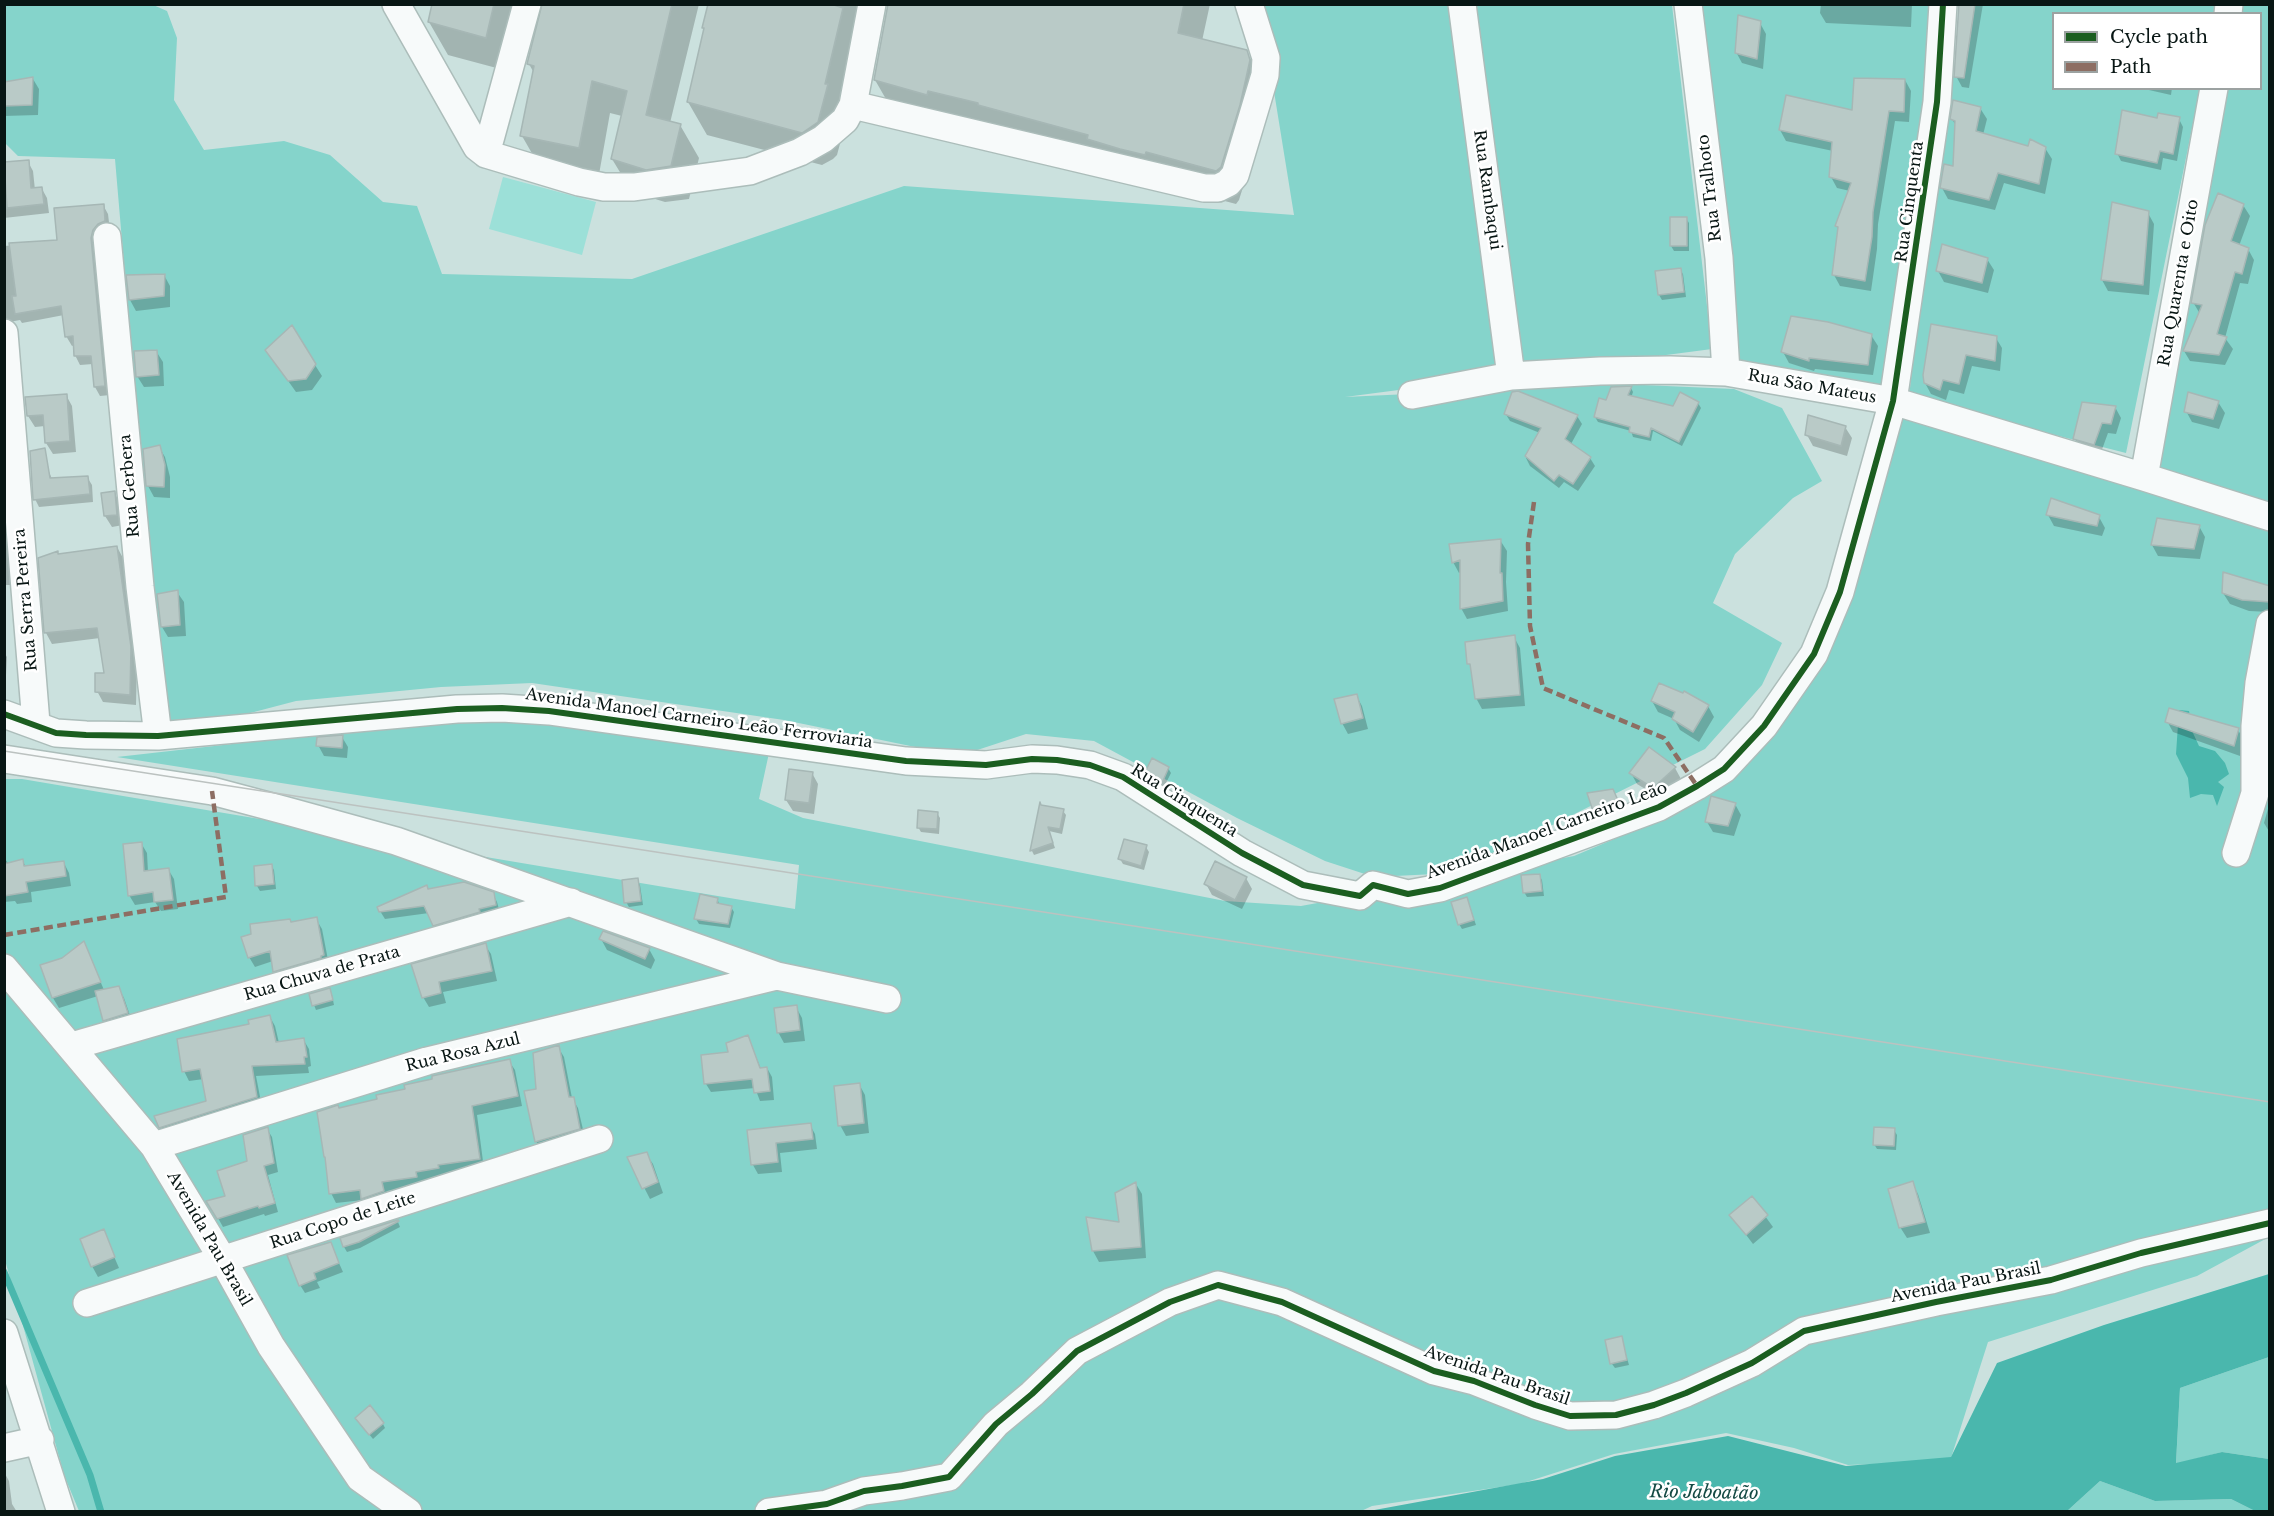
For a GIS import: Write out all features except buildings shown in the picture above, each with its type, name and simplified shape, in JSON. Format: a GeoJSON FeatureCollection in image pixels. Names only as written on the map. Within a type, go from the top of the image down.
{"type":"FeatureCollection","features":[{"type":"Feature","properties":{"kind":"street"},"geometry":{"type":"LineString","coordinates":[[396,4],[477,147],[486,154],[579,182],[604,187],[634,187],[750,171],[800,152],[823,139],[845,120],[853,105],[872,4]]}},
{"type":"Feature","properties":{"kind":"street"},"geometry":{"type":"LineString","coordinates":[[486,154],[527,4]]}},
{"type":"Feature","properties":{"kind":"street"},"geometry":{"type":"LineString","coordinates":[[853,105],[1204,188],[1218,188],[1228,183],[1235,175],[1267,66],[1249,4]]}},
{"type":"Feature","properties":{"kind":"street","name":"Rua Rambaqui"},"geometry":{"type":"LineString","coordinates":[[1462,4],[1511,376]]}},
{"type":"Feature","properties":{"kind":"street","name":"Rua Tralhoto"},"geometry":{"type":"LineString","coordinates":[[1688,4],[1719,258],[1726,372]]}},
{"type":"Feature","properties":{"kind":"street","name":"Rua Cinquenta"},"geometry":{"type":"LineString","coordinates":[[1893,401],[1937,102],[1943,4]]}},
{"type":"Feature","properties":{"kind":"street","name":"Rua Quarenta e Oito"},"geometry":{"type":"LineString","coordinates":[[2144,477],[2214,90]]}},
{"type":"Feature","properties":{"kind":"street","name":"Rua Gerbera"},"geometry":{"type":"LineString","coordinates":[[107,237],[140,587],[158,735]]}},
{"type":"Feature","properties":{"kind":"street","name":"Rua Serra Pereira"},"geometry":{"type":"LineString","coordinates":[[4,333],[36,723]]}},
{"type":"Feature","properties":{"kind":"street","name":"Rua São Mateus"},"geometry":{"type":"LineString","coordinates":[[1412,395],[1511,376],[1600,371],[1726,372],[1893,401],[2270,517]]}},
{"type":"Feature","properties":{"kind":"street","name":"Avenida Manoel Carneiro Leão"},"geometry":{"type":"LineString","coordinates":[[1326,890],[1360,896],[1373,885],[1408,894],[1440,888],[1659,807],[1724,769],[1764,726],[1814,654],[1843,582],[1893,401]]}},
{"type":"Feature","properties":{"kind":"street"},"geometry":{"type":"LineString","coordinates":[[2236,853],[2255,793],[2255,726],[2259,682],[2270,624]]}},
{"type":"Feature","properties":{"kind":"street","name":"Avenida Manoel Carneiro Leão Ferroviaria"},"geometry":{"type":"LineString","coordinates":[[4,714],[36,723],[56,733],[158,735],[457,709],[502,708],[549,711],[906,761],[986,765]]}},
{"type":"Feature","properties":{"kind":"street"},"geometry":{"type":"LineString","coordinates":[[4,759],[212,791],[396,841],[777,976],[887,999]]}},
{"type":"Feature","properties":{"kind":"street","name":"Rua Cinquenta"},"geometry":{"type":"LineString","coordinates":[[986,765],[1032,759],[1057,760],[1090,765],[1123,777],[1242,853],[1303,885],[1326,890]]}},
{"type":"Feature","properties":{"kind":"street","name":"Rua Chuva de Prata"},"geometry":{"type":"LineString","coordinates":[[72,1046],[571,902]]}},
{"type":"Feature","properties":{"kind":"street","name":"Avenida Pau Brasil"},"geometry":{"type":"LineString","coordinates":[[4,968],[154,1146],[223,1260],[271,1346],[360,1478],[408,1512]]}},
{"type":"Feature","properties":{"kind":"street","name":"Rua Rosa Azul"},"geometry":{"type":"LineString","coordinates":[[154,1146],[427,1061],[777,976]]}},
{"type":"Feature","properties":{"kind":"street","name":"Rua Copo de Leite"},"geometry":{"type":"LineString","coordinates":[[87,1303],[599,1139]]}},
{"type":"Feature","properties":{"kind":"street","name":"Avenida Pau Brasil"},"geometry":{"type":"LineString","coordinates":[[769,1512],[827,1504],[864,1491],[949,1477],[996,1424],[1032,1394],[1077,1351],[1170,1302],[1218,1285],[1282,1302],[1434,1371],[1474,1381],[1535,1405],[1570,1416],[1616,1415],[1654,1406],[1686,1393],[1752,1363],[1804,1331],[2051,1280],[2141,1253],[2270,1223]]}},
{"type":"Feature","properties":{"kind":"street"},"geometry":{"type":"LineString","coordinates":[[4,1333],[40,1440],[61,1512]]}},
{"type":"Feature","properties":{"kind":"street"},"geometry":{"type":"LineString","coordinates":[[4,1448],[40,1440]]}},
{"type":"Feature","properties":{"kind":"shaded area"},"geometry":{"type":"Polygon","coordinates":[[[151,4],[167,11],[177,38],[174,100],[204,150],[284,141],[330,155],[383,202],[417,206],[442,274],[632,279],[904,186],[1294,215],[1260,5],[1672,5],[1712,349],[1345,397],[1621,384],[1734,389],[1782,408],[1822,481],[1793,498],[1735,554],[1713,603],[1782,643],[1762,685],[1705,749],[1456,873],[1374,877],[1325,861],[1237,818],[1094,741],[1026,734],[959,756],[784,720],[532,683],[441,687],[296,701],[212,723],[170,721],[152,592],[115,159],[18,156],[5,143],[4,5],[151,4]]]}},
{"type":"Feature","properties":{"kind":"shaded area"},"geometry":{"type":"Polygon","coordinates":[[[1693,5],[1935,5],[1921,120],[1881,386],[1731,368],[1693,5]]]}},
{"type":"Feature","properties":{"kind":"shaded area"},"geometry":{"type":"Polygon","coordinates":[[[1975,5],[2217,5],[2215,12],[2052,12],[2052,90],[2200,90],[2126,453],[1909,398],[1941,74],[1964,78],[1975,5]]]}},
{"type":"Feature","properties":{"kind":"shaded area"},"geometry":{"type":"Polygon","coordinates":[[[2242,5],[2269,5],[2269,508],[2158,467],[2227,90],[2262,90],[2262,12],[2241,12],[2242,5]]]}},
{"type":"Feature","properties":{"kind":"shaded area"},"geometry":{"type":"Polygon","coordinates":[[[503,177],[596,202],[582,255],[489,229],[503,177]]]}},
{"type":"Feature","properties":{"kind":"shaded area"},"geometry":{"type":"Polygon","coordinates":[[[1893,401],[2269,529],[2269,1237],[2197,1276],[1988,1342],[1950,1461],[1848,1465],[1794,1448],[1726,1433],[1614,1454],[1520,1484],[1372,1506],[1359,1512],[79,1511],[64,1475],[5,1260],[4,779],[22,779],[795,909],[799,865],[117,757],[444,720],[539,721],[769,753],[759,799],[803,818],[1225,901],[1301,906],[1574,856],[1671,815],[1770,741],[1846,571],[1893,401]]]}},
{"type":"Feature","properties":{"kind":"shaded area"},"geometry":{"type":"Polygon","coordinates":[[[2269,1357],[2269,1459],[2222,1452],[2176,1464],[2180,1388],[2269,1357]]]}},
{"type":"Feature","properties":{"kind":"shaded area"},"geometry":{"type":"Polygon","coordinates":[[[2100,1481],[2155,1501],[2231,1499],[2255,1511],[2066,1512],[2100,1481]]]}},
{"type":"Feature","properties":{"kind":"water"},"geometry":{"type":"Polygon","coordinates":[[[2179,710],[2189,711],[2193,733],[2199,746],[2215,751],[2225,763],[2229,774],[2218,782],[2224,787],[2217,806],[2213,795],[2201,794],[2190,798],[2188,778],[2176,754],[2179,710]]]}},
{"type":"Feature","properties":{"kind":"water","name":"Rio Jaboatão"},"geometry":{"type":"Polygon","coordinates":[[[2269,1274],[2269,1357],[2180,1388],[2176,1463],[2222,1452],[2269,1459],[2269,1511],[2255,1511],[2231,1499],[2155,1501],[2100,1481],[2066,1512],[1369,1511],[1543,1479],[1615,1456],[1728,1436],[1846,1466],[1951,1457],[1997,1363],[2104,1325],[2269,1274]]]}},
{"type":"Feature","properties":{"kind":"waterway"},"geometry":{"type":"LineString","coordinates":[[4,1272],[90,1475],[101,1512]]}},
{"type":"Feature","properties":{"kind":"tram line"},"geometry":{"type":"LineString","coordinates":[[4,751],[2270,1102]]}},
{"type":"Feature","properties":{"kind":"marked path"},"geometry":{"type":"LineString","coordinates":[[1534,502],[1528,544],[1530,626],[1543,688],[1664,738],[1697,786]]}},
{"type":"Feature","properties":{"kind":"marked path"},"geometry":{"type":"LineString","coordinates":[[4,935],[226,897],[212,791]]}},
{"type":"Feature","properties":{"kind":"cycle path"},"geometry":{"type":"LineString","coordinates":[[4,714],[56,733],[158,736],[457,709],[502,708],[549,711],[906,761],[986,765],[1032,759],[1057,760],[1090,765],[1123,777],[1242,853],[1303,885],[1360,896],[1373,885],[1408,894],[1440,888],[1659,807],[1697,786],[1724,769],[1764,726],[1814,654],[1840,592],[1893,401],[1937,102],[1943,4]]}},
{"type":"Feature","properties":{"kind":"cycle path"},"geometry":{"type":"LineString","coordinates":[[769,1512],[827,1504],[864,1491],[949,1477],[996,1424],[1032,1394],[1077,1351],[1170,1302],[1218,1285],[1282,1302],[1434,1371],[1474,1381],[1535,1405],[1570,1416],[1616,1415],[1654,1405],[1686,1393],[1752,1363],[1804,1331],[2051,1280],[2141,1253],[2270,1223]]}}]}
